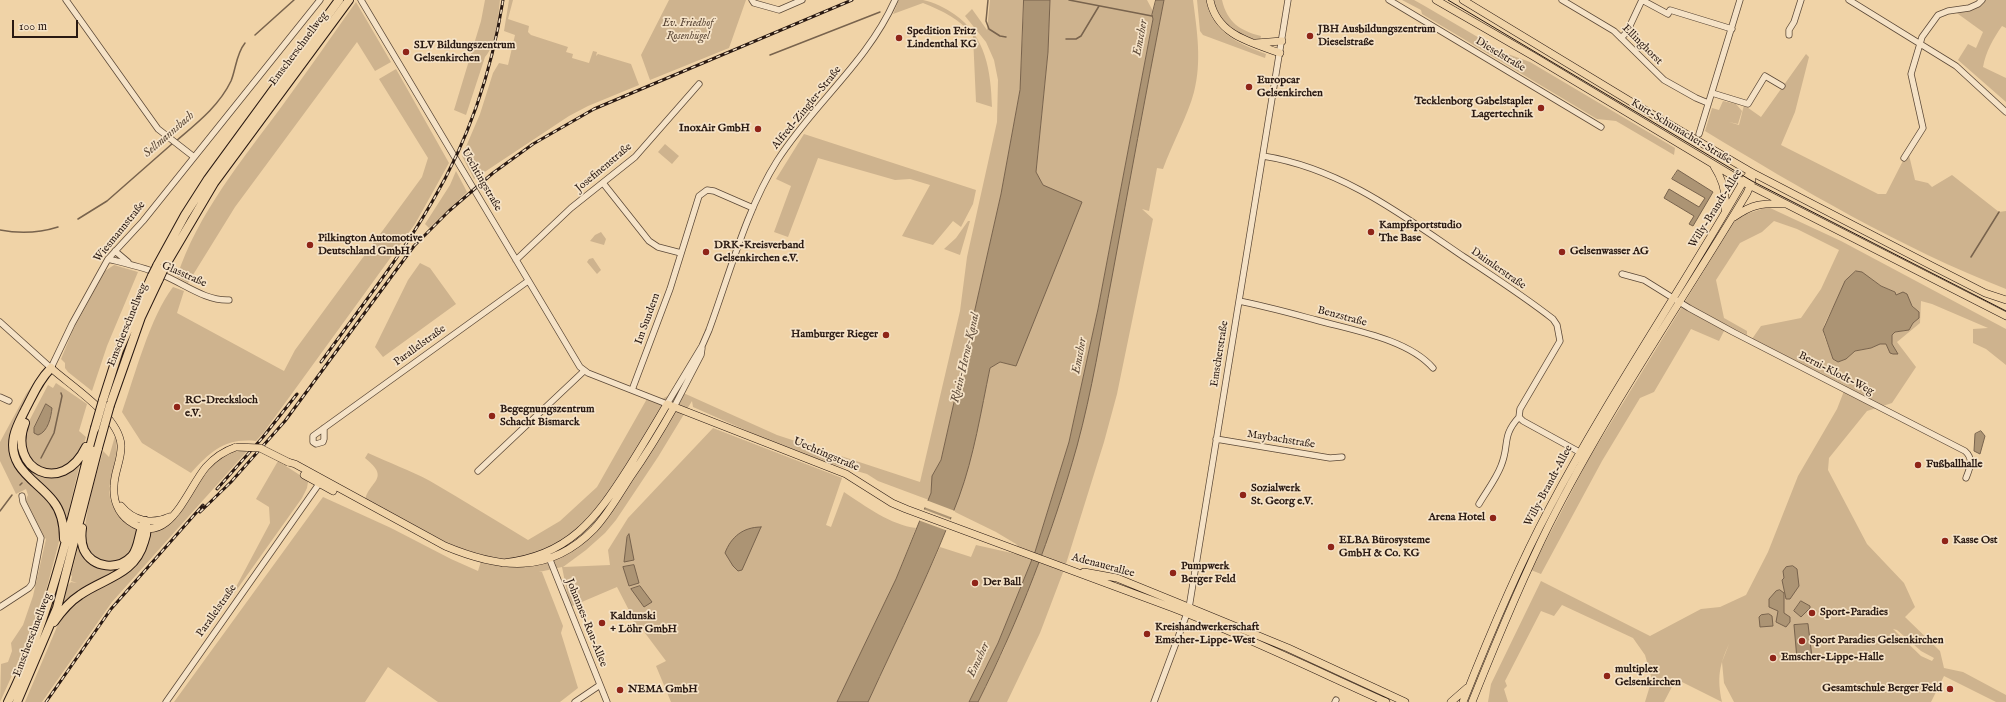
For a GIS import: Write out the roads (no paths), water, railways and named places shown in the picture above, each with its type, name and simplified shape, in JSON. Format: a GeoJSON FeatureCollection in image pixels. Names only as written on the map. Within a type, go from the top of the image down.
{"type":"FeatureCollection","features":[{"type":"Feature","properties":{"kind":"highway","name":"Emscherschnellweg"},"geometry":{"type":"LineString","coordinates":[[18,702],[57,608],[110,405],[155,277],[157,266],[185,215],[208,179],[339,0]]}},
{"type":"Feature","properties":{"kind":"highway","name":"Emscherschnellweg"},"geometry":{"type":"LineString","coordinates":[[8,702],[37,636],[63,555],[91,441],[119,350],[155,277],[165,266],[214,183],[348,0]]}},
{"type":"Feature","properties":{"kind":"highway"},"geometry":{"type":"LineString","coordinates":[[51,368],[22,432],[21,447],[25,457],[31,465],[40,470],[50,473],[61,473],[71,468],[79,460],[91,441]]}},
{"type":"Feature","properties":{"kind":"highway"},"geometry":{"type":"LineString","coordinates":[[51,368],[42,377],[22,418],[14,436],[14,450],[23,472],[49,496],[59,509],[64,532],[63,555]]}},
{"type":"Feature","properties":{"kind":"highway"},"geometry":{"type":"LineString","coordinates":[[83,509],[81,535],[83,546],[89,557],[100,564],[113,566],[128,559],[136,548],[144,525]]}},
{"type":"Feature","properties":{"kind":"highway"},"geometry":{"type":"LineString","coordinates":[[43,642],[57,618],[75,599],[118,575],[130,566],[142,549],[144,525]]}},
{"type":"Feature","properties":{"kind":"main road"},"geometry":{"type":"LineString","coordinates":[[1210,0],[1215,15],[1227,31],[1239,38],[1280,53]]}},
{"type":"Feature","properties":{"kind":"main road","name":"Kurt-Schumacher-Straße"},"geometry":{"type":"LineString","coordinates":[[1436,0],[1533,56],[1743,182],[2006,316]]}},
{"type":"Feature","properties":{"kind":"main road","name":"Kurt-Schumacher-Straße"},"geometry":{"type":"LineString","coordinates":[[1463,0],[1633,103],[1751,172],[1985,293],[2006,300]]}},
{"type":"Feature","properties":{"kind":"main road"},"geometry":{"type":"LineString","coordinates":[[1252,43],[1282,41]]}},
{"type":"Feature","properties":{"kind":"main road"},"geometry":{"type":"LineString","coordinates":[[1713,164],[1725,188],[1726,199],[1724,215]]}},
{"type":"Feature","properties":{"kind":"main road","name":"Willy-Brandt-Allee"},"geometry":{"type":"LineString","coordinates":[[1473,701],[1526,571],[1583,454],[1673,299],[1743,182],[1751,172]]}},
{"type":"Feature","properties":{"kind":"main road","name":"Willy-Brandt-Allee"},"geometry":{"type":"LineString","coordinates":[[1463,702],[1511,587],[1549,509],[1731,220],[1751,186],[1751,172]]}},
{"type":"Feature","properties":{"kind":"main road"},"geometry":{"type":"LineString","coordinates":[[1731,220],[1744,210],[1762,204],[1788,205]]}},
{"type":"Feature","properties":{"kind":"main road"},"geometry":{"type":"LineString","coordinates":[[51,368],[103,413],[117,431],[121,449],[115,476],[114,492],[117,506],[128,521],[157,527],[167,523],[180,508],[210,462],[220,454],[236,447],[260,448],[288,462],[318,481],[368,508],[374,508],[445,546],[468,556],[503,563],[518,564],[548,554],[579,541],[601,521],[638,466],[670,405]]}},
{"type":"Feature","properties":{"kind":"main road","name":"Uechtingstraße"},"geometry":{"type":"LineString","coordinates":[[670,405],[846,474],[892,502],[916,513],[1054,563]]}},
{"type":"Feature","properties":{"kind":"main road","name":"Adenauerallee"},"geometry":{"type":"LineString","coordinates":[[1054,563],[1288,648],[1406,702]]}},
{"type":"Feature","properties":{"kind":"main road","name":"Adenauerallee"},"geometry":{"type":"LineString","coordinates":[[1188,611],[1386,702]]}},
{"type":"Feature","properties":{"kind":"main road"},"geometry":{"type":"LineString","coordinates":[[1452,702],[1470,685]]}},
{"type":"Feature","properties":{"kind":"street"},"geometry":{"type":"LineString","coordinates":[[66,0],[158,129],[194,157]]}},
{"type":"Feature","properties":{"kind":"street","name":"Wiesmannstraße"},"geometry":{"type":"LineString","coordinates":[[51,368],[72,324],[108,260],[143,221],[320,0]]}},
{"type":"Feature","properties":{"kind":"street","name":"Uechtingstraße"},"geometry":{"type":"LineString","coordinates":[[361,0],[528,281],[584,371],[670,405]]}},
{"type":"Feature","properties":{"kind":"street"},"geometry":{"type":"LineString","coordinates":[[752,0],[754,3],[779,10],[802,0]]}},
{"type":"Feature","properties":{"kind":"street","name":"Alfred-Zingler-Straße"},"geometry":{"type":"LineString","coordinates":[[670,405],[702,346],[753,208],[767,178],[785,149],[868,48],[886,19],[895,0]]}},
{"type":"Feature","properties":{"kind":"street","name":"Dieselstraße"},"geometry":{"type":"LineString","coordinates":[[1389,0],[1601,127]]}},
{"type":"Feature","properties":{"kind":"street","name":"Ellinghorst"},"geometry":{"type":"LineString","coordinates":[[1562,0],[1614,31],[1664,80],[1708,103]]}},
{"type":"Feature","properties":{"kind":"street"},"geometry":{"type":"LineString","coordinates":[[1621,38],[1627,32],[1642,0],[1668,14],[1670,10],[1732,30]]}},
{"type":"Feature","properties":{"kind":"street"},"geometry":{"type":"LineString","coordinates":[[1699,134],[1740,0]]}},
{"type":"Feature","properties":{"kind":"street"},"geometry":{"type":"LineString","coordinates":[[1789,35],[1789,30],[1794,22],[1801,0]]}},
{"type":"Feature","properties":{"kind":"street"},"geometry":{"type":"LineString","coordinates":[[1849,0],[1956,66],[2006,112]]}},
{"type":"Feature","properties":{"kind":"street"},"geometry":{"type":"LineString","coordinates":[[1904,158],[1923,128],[1911,74],[1920,44],[1933,20],[1938,15],[1948,11],[1969,8],[1982,0]]}},
{"type":"Feature","properties":{"kind":"street","name":"Emscherstraße"},"geometry":{"type":"LineString","coordinates":[[1154,702],[1188,611],[1289,2]]}},
{"type":"Feature","properties":{"kind":"street"},"geometry":{"type":"LineString","coordinates":[[1712,93],[1748,104],[1765,76],[1782,86]]}},
{"type":"Feature","properties":{"kind":"street","name":"Josefinenstraße"},"geometry":{"type":"LineString","coordinates":[[516,260],[571,208],[635,157],[699,84]]}},
{"type":"Feature","properties":{"kind":"street","name":"Daimlerstraße"},"geometry":{"type":"LineString","coordinates":[[1263,156],[1299,164],[1324,173],[1361,190],[1410,220],[1553,319],[1557,325],[1560,341],[1520,410],[1519,416],[1510,426],[1499,471],[1479,504]]}},
{"type":"Feature","properties":{"kind":"street"},"geometry":{"type":"LineString","coordinates":[[603,183],[648,241],[658,247],[681,253]]}},
{"type":"Feature","properties":{"kind":"street","name":"Im Sundern"},"geometry":{"type":"LineString","coordinates":[[632,390],[668,294],[696,203],[704,192],[714,191],[753,208]]}},
{"type":"Feature","properties":{"kind":"street","name":"Glasstraße"},"geometry":{"type":"LineString","coordinates":[[115,251],[121,258],[132,264],[166,276],[212,299],[229,300]]}},
{"type":"Feature","properties":{"kind":"street","name":"Glasstraße"},"geometry":{"type":"LineString","coordinates":[[108,260],[132,264]]}},
{"type":"Feature","properties":{"kind":"street","name":"Berni-Klodt-Weg"},"geometry":{"type":"LineString","coordinates":[[1622,274],[1644,280],[1680,303],[1804,369],[1966,451],[1972,462],[1966,478]]}},
{"type":"Feature","properties":{"kind":"street","name":"Parallelstraße"},"geometry":{"type":"LineString","coordinates":[[324,428],[528,281]]}},
{"type":"Feature","properties":{"kind":"street","name":"Benzstraße"},"geometry":{"type":"LineString","coordinates":[[1239,301],[1376,337],[1413,352],[1428,361],[1433,368]]}},
{"type":"Feature","properties":{"kind":"street"},"geometry":{"type":"LineString","coordinates":[[0,322],[51,368]]}},
{"type":"Feature","properties":{"kind":"street"},"geometry":{"type":"LineString","coordinates":[[478,471],[584,371]]}},
{"type":"Feature","properties":{"kind":"street"},"geometry":{"type":"LineString","coordinates":[[0,397],[10,401]]}},
{"type":"Feature","properties":{"kind":"street"},"geometry":{"type":"LineString","coordinates":[[1519,416],[1523,421],[1583,454]]}},
{"type":"Feature","properties":{"kind":"street","name":"Maybachstraße"},"geometry":{"type":"LineString","coordinates":[[1216,439],[1330,458],[1342,457]]}},
{"type":"Feature","properties":{"kind":"street","name":"Parallelstraße"},"geometry":{"type":"LineString","coordinates":[[166,702],[318,481]]}},
{"type":"Feature","properties":{"kind":"street"},"geometry":{"type":"LineString","coordinates":[[0,607],[29,588],[32,584],[42,542],[23,502],[22,496]]}},
{"type":"Feature","properties":{"kind":"street","name":"Johannes-Rau-Allee"},"geometry":{"type":"LineString","coordinates":[[548,554],[607,702]]}},
{"type":"Feature","properties":{"kind":"street"},"geometry":{"type":"LineString","coordinates":[[575,702],[600,685]]}},
{"type":"Feature","properties":{"kind":"water","name":"Rhein-Herne-Kanal"},"geometry":{"type":"Polygon","coordinates":[[[1024,0],[1050,0],[1048,52],[1036,172],[1043,185],[1082,202],[1016,366],[1000,362],[990,368],[973,450],[959,497],[927,575],[868,702],[837,702],[896,579],[931,493],[932,476],[941,460],[1001,194],[1020,90],[1024,0]]]}},
{"type":"Feature","properties":{"kind":"water"},"geometry":{"type":"Polygon","coordinates":[[[1156,0],[1164,0],[1096,362],[1077,446],[1046,544],[1021,608],[978,702],[969,702],[998,643],[1035,552],[1069,442],[1098,309],[1156,0]]]}},
{"type":"Feature","properties":{"kind":"water"},"geometry":{"type":"Polygon","coordinates":[[[1678,170],[1713,192],[1693,226],[1689,224],[1694,216],[1664,198],[1669,189],[1699,207],[1705,198],[1672,179],[1678,170]]]}},
{"type":"Feature","properties":{"kind":"water"},"geometry":{"type":"Polygon","coordinates":[[[1856,271],[1862,272],[1881,286],[1895,292],[1896,295],[1903,292],[1907,294],[1912,306],[1919,312],[1919,318],[1913,323],[1909,330],[1895,332],[1892,335],[1892,344],[1898,354],[1890,353],[1886,344],[1880,344],[1871,348],[1855,351],[1846,359],[1838,362],[1833,359],[1823,330],[1845,281],[1856,271]]]}},
{"type":"Feature","properties":{"kind":"water"},"geometry":{"type":"Polygon","coordinates":[[[46,404],[52,408],[50,420],[47,428],[38,435],[34,433],[34,428],[46,404]]]}},
{"type":"Feature","properties":{"kind":"water"},"geometry":{"type":"Polygon","coordinates":[[[1981,431],[1985,436],[1980,454],[1974,451],[1975,434],[1981,431]]]}},
{"type":"Feature","properties":{"kind":"water"},"geometry":{"type":"Polygon","coordinates":[[[755,527],[761,527],[742,570],[738,571],[725,553],[728,547],[738,534],[755,527]]]}},
{"type":"Feature","properties":{"kind":"water"},"geometry":{"type":"Polygon","coordinates":[[[629,534],[634,560],[624,562],[627,537],[629,534]]]}},
{"type":"Feature","properties":{"kind":"water"},"geometry":{"type":"Polygon","coordinates":[[[634,565],[639,583],[629,586],[623,567],[634,565]]]}},
{"type":"Feature","properties":{"kind":"water"},"geometry":{"type":"Polygon","coordinates":[[[1793,566],[1797,569],[1799,586],[1790,599],[1786,599],[1782,580],[1784,578],[1783,571],[1786,567],[1793,566]]]}},
{"type":"Feature","properties":{"kind":"water"},"geometry":{"type":"Polygon","coordinates":[[[640,586],[652,602],[644,607],[631,589],[640,586]]]}},
{"type":"Feature","properties":{"kind":"water"},"geometry":{"type":"Polygon","coordinates":[[[1780,590],[1784,593],[1784,613],[1790,617],[1790,622],[1786,627],[1776,622],[1778,611],[1769,607],[1769,599],[1776,591],[1780,590]]]}},
{"type":"Feature","properties":{"kind":"water"},"geometry":{"type":"Polygon","coordinates":[[[1801,601],[1810,606],[1810,608],[1801,617],[1794,611],[1801,601]]]}},
{"type":"Feature","properties":{"kind":"water"},"geometry":{"type":"Polygon","coordinates":[[[1769,614],[1772,616],[1773,626],[1760,627],[1759,617],[1761,615],[1769,614]]]}},
{"type":"Feature","properties":{"kind":"water","name":"Sport Paradies Gelsenkirchen"},"geometry":{"type":"Polygon","coordinates":[[[1808,624],[1812,657],[1797,659],[1794,625],[1808,624]]]}},
{"type":"Feature","properties":{"kind":"waterway","name":"Sellmannsbach"},"geometry":{"type":"LineString","coordinates":[[255,35],[294,0]]}},
{"type":"Feature","properties":{"kind":"waterway"},"geometry":{"type":"LineString","coordinates":[[988,0],[986,21],[989,29],[1000,36],[1006,37]]}},
{"type":"Feature","properties":{"kind":"waterway","name":"Emscher"},"geometry":{"type":"LineString","coordinates":[[1069,0],[1152,16]]}},
{"type":"Feature","properties":{"kind":"waterway"},"geometry":{"type":"LineString","coordinates":[[1066,39],[1076,39],[1081,36],[1099,6]]}},
{"type":"Feature","properties":{"kind":"waterway"},"geometry":{"type":"LineString","coordinates":[[770,55],[880,12]]}},
{"type":"Feature","properties":{"kind":"waterway","name":"Sellmannsbach"},"geometry":{"type":"LineString","coordinates":[[176,141],[207,114],[226,90],[233,76],[242,47],[245,43]]}},
{"type":"Feature","properties":{"kind":"waterway","name":"Sellmannsbach"},"geometry":{"type":"LineString","coordinates":[[78,219],[107,201],[173,143]]}},
{"type":"Feature","properties":{"kind":"waterway"},"geometry":{"type":"LineString","coordinates":[[1971,257],[1999,212]]}},
{"type":"Feature","properties":{"kind":"waterway","name":"Sellmannsbach"},"geometry":{"type":"LineString","coordinates":[[0,230],[29,232],[44,231],[58,227]]}},
{"type":"Feature","properties":{"kind":"waterway"},"geometry":{"type":"LineString","coordinates":[[41,458],[54,433],[62,396],[61,393]]}},
{"type":"Feature","properties":{"kind":"waterway"},"geometry":{"type":"LineString","coordinates":[[0,511],[12,495]]}},
{"type":"Feature","properties":{"kind":"tram line"},"geometry":{"type":"LineString","coordinates":[[1448,0],[1752,181],[2006,311]]}},
{"type":"Feature","properties":{"kind":"railway"},"geometry":{"type":"LineString","coordinates":[[321,362],[379,283],[420,223],[445,179],[457,155],[477,104],[492,53],[503,0]]}},
{"type":"Feature","properties":{"kind":"railway"},"geometry":{"type":"LineString","coordinates":[[200,512],[231,482],[285,421],[414,246],[449,211],[493,173],[533,144],[594,109],[852,0]]}},
{"type":"Feature","properties":{"kind":"railway"},"geometry":{"type":"LineString","coordinates":[[217,489],[263,437],[297,394]]}},
{"type":"Feature","properties":{"kind":"railway"},"geometry":{"type":"LineString","coordinates":[[46,702],[111,609],[203,505]]}},
{"type":"Feature","properties":{"kind":"place","name":"JBH Ausbildungszentrum Dieselstraße"},"geometry":{"type":"Point","coordinates":[1310,36]}},
{"type":"Feature","properties":{"kind":"place","name":"Spedition Fritz Lindenthal KG"},"geometry":{"type":"Point","coordinates":[899,38]}},
{"type":"Feature","properties":{"kind":"place","name":"SLV Bildungszentrum Gelsenkirchen"},"geometry":{"type":"Point","coordinates":[406,52]}},
{"type":"Feature","properties":{"kind":"place","name":"Europcar Gelsenkirchen"},"geometry":{"type":"Point","coordinates":[1249,87]}},
{"type":"Feature","properties":{"kind":"place","name":"Tecklenborg Gabelstapler Lagertechnik"},"geometry":{"type":"Point","coordinates":[1541,108]}},
{"type":"Feature","properties":{"kind":"place","name":"InoxAir GmbH"},"geometry":{"type":"Point","coordinates":[758,129]}},
{"type":"Feature","properties":{"kind":"place","name":"Kampfsportstudio The Base"},"geometry":{"type":"Point","coordinates":[1371,232]}},
{"type":"Feature","properties":{"kind":"place","name":"Pilkington Automotive Deutschland GmbH"},"geometry":{"type":"Point","coordinates":[310,245]}},
{"type":"Feature","properties":{"kind":"place","name":"DRK-Kreisverband Gelsenkirchen e.V."},"geometry":{"type":"Point","coordinates":[706,252]}},
{"type":"Feature","properties":{"kind":"place","name":"Gelsenwasser AG"},"geometry":{"type":"Point","coordinates":[1562,252]}},
{"type":"Feature","properties":{"kind":"place","name":"Hamburger Rieger"},"geometry":{"type":"Point","coordinates":[886,335]}},
{"type":"Feature","properties":{"kind":"place","name":"RC-Drecksloch e.V."},"geometry":{"type":"Point","coordinates":[177,407]}},
{"type":"Feature","properties":{"kind":"place","name":"Begegnungszentrum Schacht Bismarck"},"geometry":{"type":"Point","coordinates":[492,416]}},
{"type":"Feature","properties":{"kind":"place","name":"Fußballhalle"},"geometry":{"type":"Point","coordinates":[1918,465]}},
{"type":"Feature","properties":{"kind":"place","name":"Sozialwerk St. Georg e.V."},"geometry":{"type":"Point","coordinates":[1243,495]}},
{"type":"Feature","properties":{"kind":"place","name":"Arena Hotel"},"geometry":{"type":"Point","coordinates":[1493,518]}},
{"type":"Feature","properties":{"kind":"place","name":"Kasse Ost"},"geometry":{"type":"Point","coordinates":[1945,541]}},
{"type":"Feature","properties":{"kind":"place","name":"ELBA Bürosysteme GmbH & Co. KG"},"geometry":{"type":"Point","coordinates":[1331,547]}},
{"type":"Feature","properties":{"kind":"place","name":"Pumpwerk Berger Feld"},"geometry":{"type":"Point","coordinates":[1173,573]}},
{"type":"Feature","properties":{"kind":"place","name":"Der Ball"},"geometry":{"type":"Point","coordinates":[975,583]}},
{"type":"Feature","properties":{"kind":"place","name":"Sport-Paradies"},"geometry":{"type":"Point","coordinates":[1812,613]}},
{"type":"Feature","properties":{"kind":"place","name":"Kaldunski + Löhr GmbH"},"geometry":{"type":"Point","coordinates":[602,623]}},
{"type":"Feature","properties":{"kind":"place","name":"Kreishandwerkerschaft Emscher-Lippe-West"},"geometry":{"type":"Point","coordinates":[1147,634]}},
{"type":"Feature","properties":{"kind":"place","name":"Sport Paradies Gelsenkirchen"},"geometry":{"type":"Point","coordinates":[1802,641]}},
{"type":"Feature","properties":{"kind":"place","name":"Emscher-Lippe-Halle"},"geometry":{"type":"Point","coordinates":[1773,658]}},
{"type":"Feature","properties":{"kind":"place","name":"multiplex Gelsenkirchen"},"geometry":{"type":"Point","coordinates":[1607,676]}},
{"type":"Feature","properties":{"kind":"place","name":"Gesamtschule Berger Feld"},"geometry":{"type":"Point","coordinates":[1950,689]}},
{"type":"Feature","properties":{"kind":"place","name":"NEMA GmbH"},"geometry":{"type":"Point","coordinates":[620,690]}},
{"type":"Feature","properties":{"kind":"park label","name":"Ev. Friedhof Rosenhügel"},"geometry":{"type":"Point","coordinates":[688,30]}}]}
